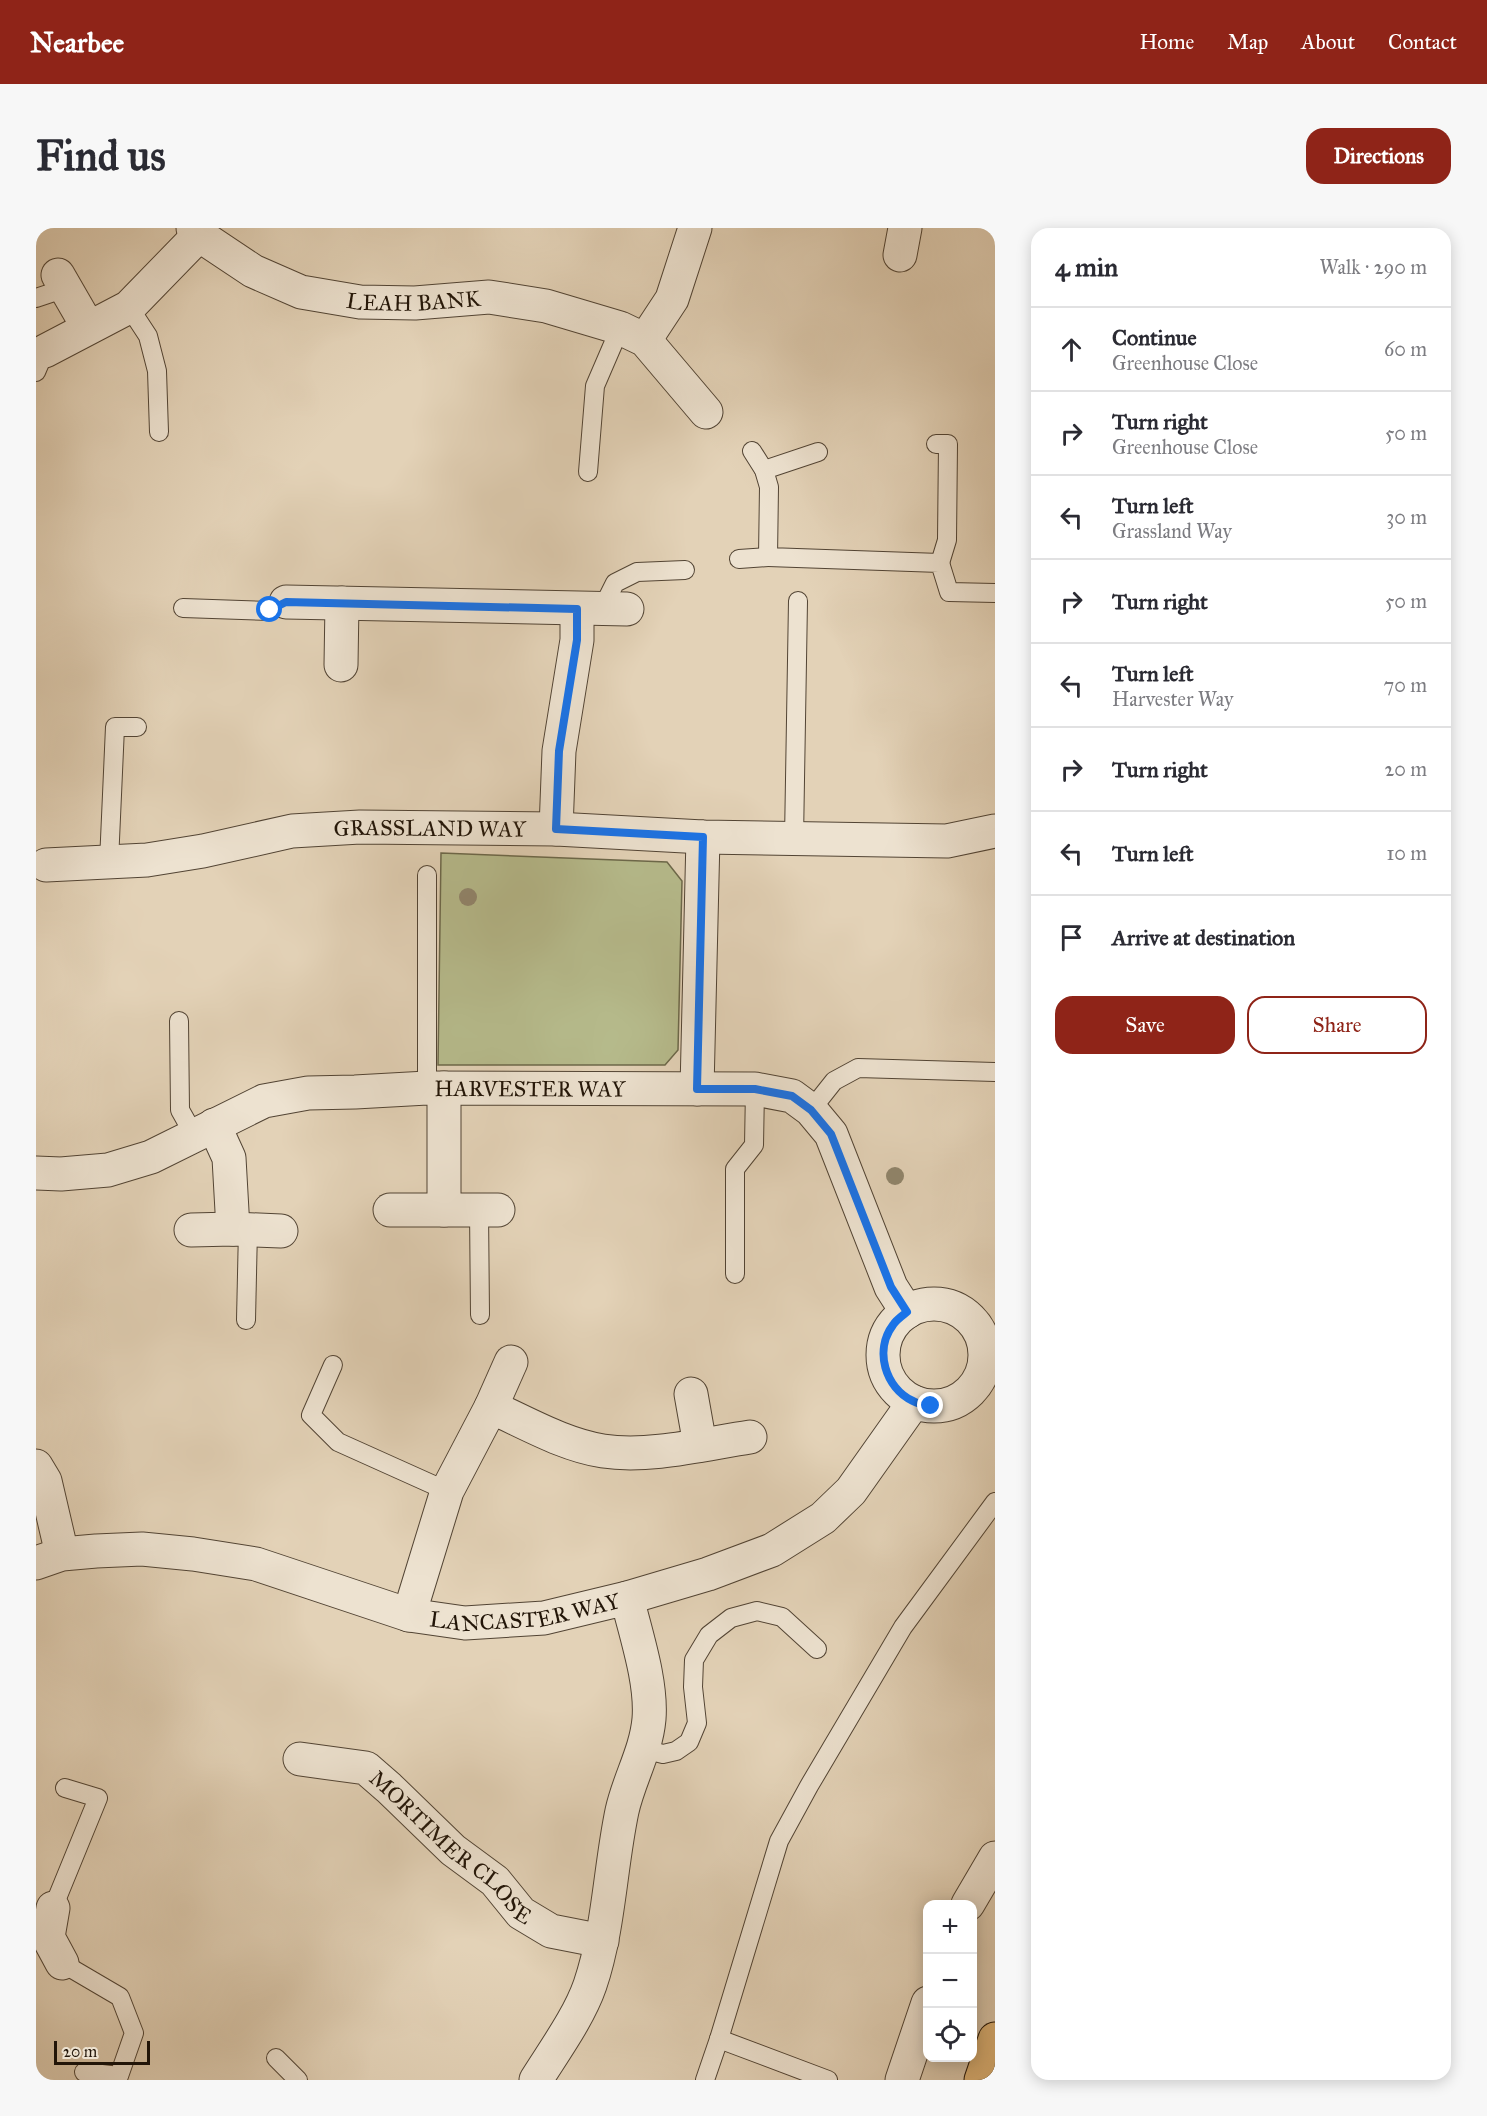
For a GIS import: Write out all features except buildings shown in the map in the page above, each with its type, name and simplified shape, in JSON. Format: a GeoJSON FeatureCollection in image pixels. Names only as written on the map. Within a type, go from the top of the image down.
{"type":"FeatureCollection","features":[{"type":"Feature","properties":{"kind":"main road"},"geometry":{"type":"LineString","coordinates":[[981,2080],[995,2039]]}},
{"type":"Feature","properties":{"kind":"street"},"geometry":{"type":"LineString","coordinates":[[695,228],[672,299],[633,334],[706,412]]}},
{"type":"Feature","properties":{"kind":"street"},"geometry":{"type":"LineString","coordinates":[[40,362],[88,327],[129,307],[196,231]]}},
{"type":"Feature","properties":{"kind":"street","name":"LEAH BANK"},"geometry":{"type":"LineString","coordinates":[[196,231],[253,271],[301,292],[360,302],[416,303],[489,297],[546,306],[633,334]]}},
{"type":"Feature","properties":{"kind":"street"},"geometry":{"type":"LineString","coordinates":[[53,287],[88,327]]}},
{"type":"Feature","properties":{"kind":"street"},"geometry":{"type":"LineString","coordinates":[[286,602],[602,609]]}},
{"type":"Feature","properties":{"kind":"street"},"geometry":{"type":"LineString","coordinates":[[341,665],[342,603]]}},
{"type":"Feature","properties":{"kind":"street"},"geometry":{"type":"LineString","coordinates":[[556,829],[559,751],[577,640],[602,609]]}},
{"type":"Feature","properties":{"kind":"street","name":"GRASSLAND WAY"},"geometry":{"type":"LineString","coordinates":[[46,865],[147,860],[203,851],[292,831],[360,827],[556,829],[703,837],[947,841],[995,831]]}},
{"type":"Feature","properties":{"kind":"street"},"geometry":{"type":"LineString","coordinates":[[697,1089],[703,837]]}},
{"type":"Feature","properties":{"kind":"street"},"geometry":{"type":"LineString","coordinates":[[436,1088],[444,1209]]}},
{"type":"Feature","properties":{"kind":"street","name":"HARVESTER WAY"},"geometry":{"type":"LineString","coordinates":[[36,1173],[61,1174],[108,1170],[151,1157],[264,1101],[308,1093],[436,1088],[755,1089],[792,1096],[811,1110],[831,1134],[891,1287],[907,1312]]}},
{"type":"Feature","properties":{"kind":"street"},"geometry":{"type":"LineString","coordinates":[[204,1130],[229,1158],[240,1229]]}},
{"type":"Feature","properties":{"kind":"street"},"geometry":{"type":"LineString","coordinates":[[390,1210],[488,1209]]}},
{"type":"Feature","properties":{"kind":"street"},"geometry":{"type":"LineString","coordinates":[[191,1230],[281,1231]]}},
{"type":"Feature","properties":{"kind":"street"},"geometry":{"type":"LineString","coordinates":[[940,1304],[957,1308],[988,1329],[984,1367],[977,1384],[964,1396],[949,1404],[931,1406],[914,1402],[898,1392],[888,1377],[883,1359],[885,1340],[893,1324],[907,1312],[922,1305],[940,1304]]}},
{"type":"Feature","properties":{"kind":"street"},"geometry":{"type":"LineString","coordinates":[[409,1615],[447,1491],[491,1407],[511,1362]]}},
{"type":"Feature","properties":{"kind":"street"},"geometry":{"type":"LineString","coordinates":[[691,1394],[700,1445]]}},
{"type":"Feature","properties":{"kind":"street"},"geometry":{"type":"LineString","coordinates":[[627,1598],[708,1574],[771,1550],[823,1518],[851,1491],[914,1402]]}},
{"type":"Feature","properties":{"kind":"street"},"geometry":{"type":"LineString","coordinates":[[491,1407],[564,1440],[602,1450],[633,1453],[750,1437]]}},
{"type":"Feature","properties":{"kind":"street"},"geometry":{"type":"LineString","coordinates":[[36,1466],[45,1481],[49,1558]]}},
{"type":"Feature","properties":{"kind":"street","name":"LANCASTER WAY"},"geometry":{"type":"LineString","coordinates":[[49,1558],[142,1549],[193,1554],[256,1564],[409,1615],[465,1623],[534,1619],[627,1598],[646,1681],[649,1718],[643,1749],[622,1808],[610,1875],[602,1941],[589,1987],[567,2030],[536,2080]]}},
{"type":"Feature","properties":{"kind":"street","name":"MORTIMER CLOSE"},"geometry":{"type":"LineString","coordinates":[[300,1759],[366,1768],[453,1850],[495,1881],[521,1913],[551,1931],[602,1941]]}},
{"type":"Feature","properties":{"kind":"street"},"geometry":{"type":"LineString","coordinates":[[971,1900],[995,1857]]}},
{"type":"Feature","properties":{"kind":"street"},"geometry":{"type":"LineString","coordinates":[[902,2080],[925,2008]]}},
{"type":"Feature","properties":{"kind":"lane"},"geometry":{"type":"LineString","coordinates":[[129,307],[148,336],[157,371],[159,432]]}},
{"type":"Feature","properties":{"kind":"lane"},"geometry":{"type":"LineString","coordinates":[[588,472],[595,386],[633,334]]}},
{"type":"Feature","properties":{"kind":"lane"},"geometry":{"type":"LineString","coordinates":[[936,444],[948,444],[947,540],[940,563],[949,592],[995,593]]}},
{"type":"Feature","properties":{"kind":"lane"},"geometry":{"type":"LineString","coordinates":[[752,451],[764,470],[769,487],[768,557]]}},
{"type":"Feature","properties":{"kind":"lane"},"geometry":{"type":"LineString","coordinates":[[764,470],[818,452]]}},
{"type":"Feature","properties":{"kind":"lane"},"geometry":{"type":"LineString","coordinates":[[739,559],[768,557],[940,563]]}},
{"type":"Feature","properties":{"kind":"lane"},"geometry":{"type":"LineString","coordinates":[[602,609],[615,583],[622,579],[637,572],[685,570]]}},
{"type":"Feature","properties":{"kind":"lane"},"geometry":{"type":"LineString","coordinates":[[183,608],[270,610],[286,602]]}},
{"type":"Feature","properties":{"kind":"lane"},"geometry":{"type":"LineString","coordinates":[[794,839],[798,602]]}},
{"type":"Feature","properties":{"kind":"lane"},"geometry":{"type":"LineString","coordinates":[[109,862],[115,726],[137,726]]}},
{"type":"Feature","properties":{"kind":"lane"},"geometry":{"type":"LineString","coordinates":[[427,874],[436,1088]]}},
{"type":"Feature","properties":{"kind":"lane"},"geometry":{"type":"LineString","coordinates":[[178,1021],[180,1110],[204,1130]]}},
{"type":"Feature","properties":{"kind":"lane"},"geometry":{"type":"LineString","coordinates":[[811,1110],[834,1081],[858,1068],[995,1071]]}},
{"type":"Feature","properties":{"kind":"lane"},"geometry":{"type":"LineString","coordinates":[[735,1274],[735,1169],[754,1145],[755,1089]]}},
{"type":"Feature","properties":{"kind":"lane"},"geometry":{"type":"LineString","coordinates":[[480,1315],[488,1209]]}},
{"type":"Feature","properties":{"kind":"lane"},"geometry":{"type":"LineString","coordinates":[[240,1229],[246,1320]]}},
{"type":"Feature","properties":{"kind":"lane"},"geometry":{"type":"LineString","coordinates":[[333,1365],[311,1415],[338,1442],[447,1491]]}},
{"type":"Feature","properties":{"kind":"lane"},"geometry":{"type":"LineString","coordinates":[[705,2080],[779,1841],[903,1627],[995,1502]]}},
{"type":"Feature","properties":{"kind":"lane"},"geometry":{"type":"LineString","coordinates":[[643,1749],[663,1754],[676,1751],[689,1742],[697,1723],[693,1687],[694,1660],[709,1635],[731,1618],[757,1611],[782,1617],[817,1649]]}},
{"type":"Feature","properties":{"kind":"lane"},"geometry":{"type":"LineString","coordinates":[[65,1788],[99,1798],[50,1936],[120,1997],[134,2033],[118,2076],[84,2072]]}},
{"type":"Feature","properties":{"kind":"lane"},"geometry":{"type":"LineString","coordinates":[[719,2039],[828,2080]]}},
{"type":"Feature","properties":{"kind":"lane"},"geometry":{"type":"LineString","coordinates":[[276,2058],[298,2080]]}},
{"type":"Feature","properties":{"kind":"green space"},"geometry":{"type":"Polygon","coordinates":[[[441,853],[667,862],[682,881],[678,1050],[665,1065],[438,1065],[441,853]]]}},
{"type":"Feature","properties":{"kind":"route"},"geometry":{"type":"LineString","coordinates":[[270,610],[286,602],[577,609],[577,640],[559,751],[556,829],[703,837],[697,1089],[755,1089],[792,1096],[811,1110],[831,1134],[891,1287],[907,1312],[893,1324],[885,1340],[883,1359],[888,1377],[898,1392],[914,1402],[931,1406]]}}]}
